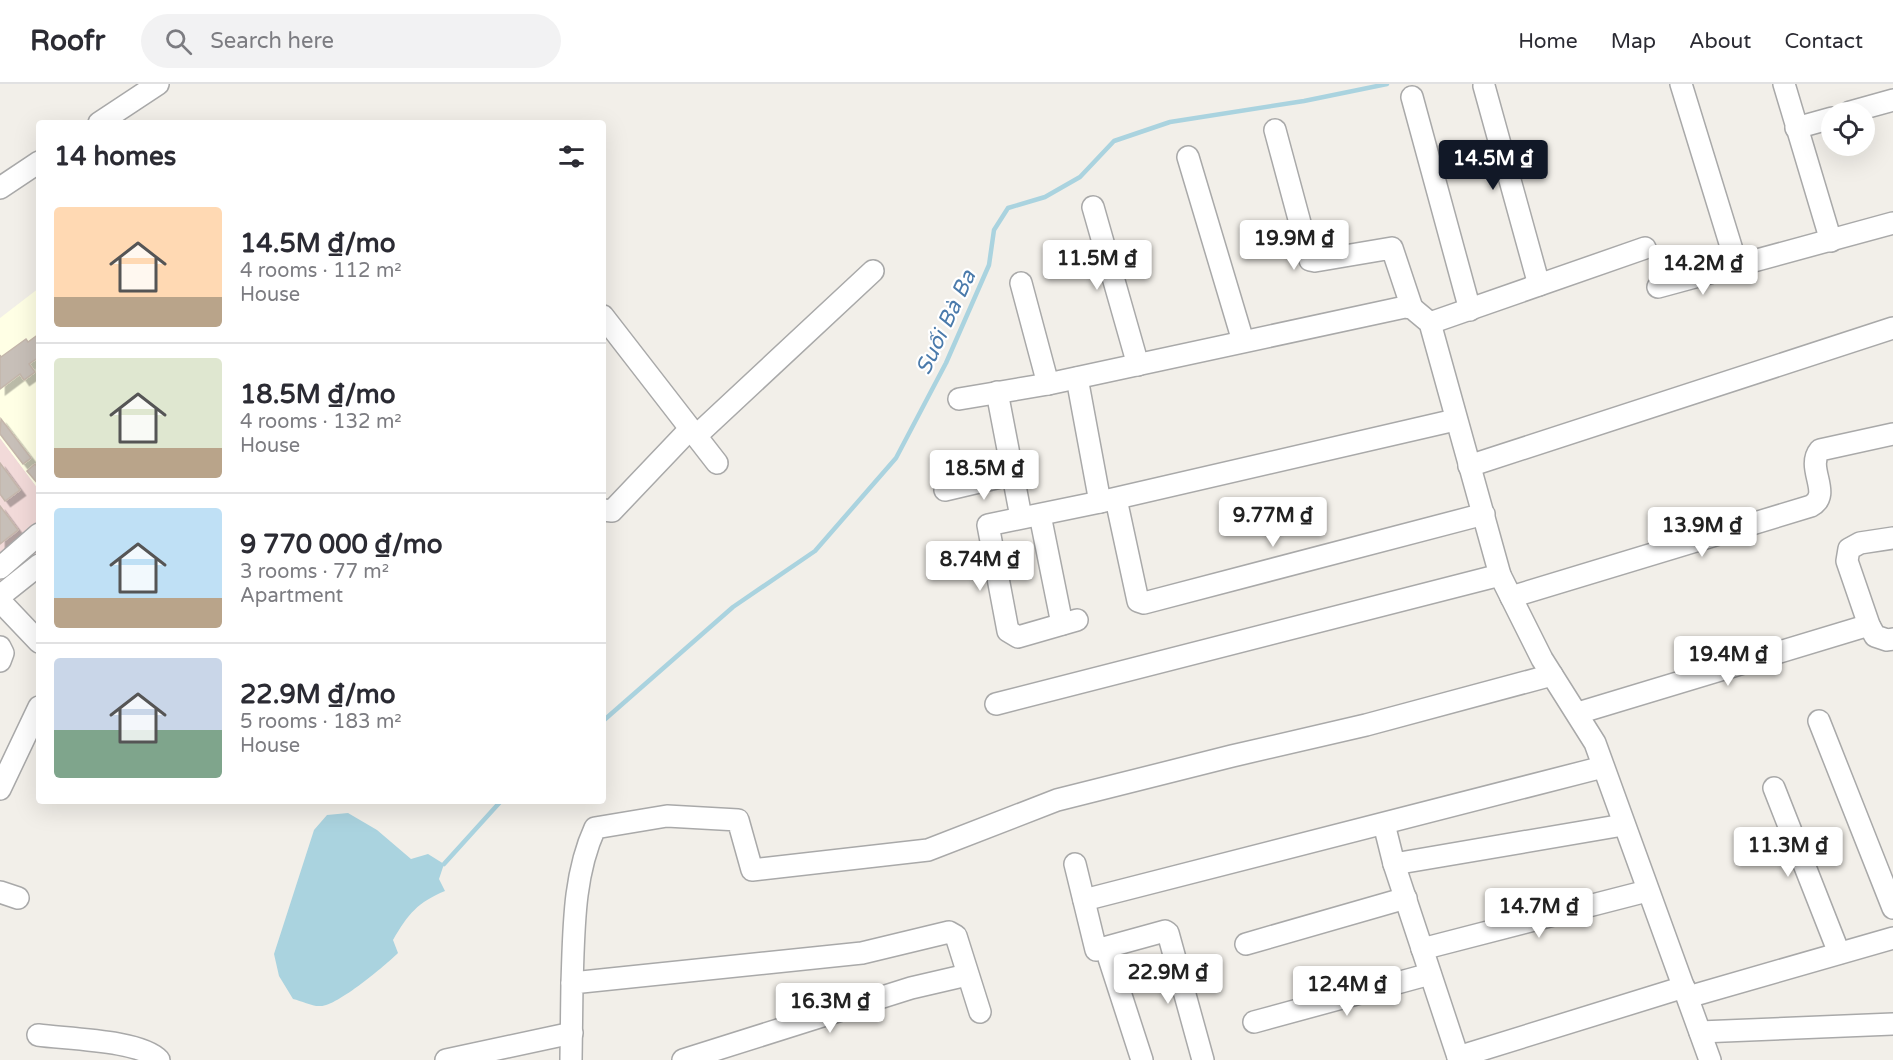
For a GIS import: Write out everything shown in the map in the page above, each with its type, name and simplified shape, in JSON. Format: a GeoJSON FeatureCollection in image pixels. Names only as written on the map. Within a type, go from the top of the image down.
{"type":"FeatureCollection","features":[{"type":"Feature","properties":{"kind":"street"},"geometry":{"type":"LineString","coordinates":[[104,120],[158,84]]}},
{"type":"Feature","properties":{"kind":"street"},"geometry":{"type":"LineString","coordinates":[[1681,84],[1737,266]]}},
{"type":"Feature","properties":{"kind":"street"},"geometry":{"type":"LineString","coordinates":[[1784,84],[1832,241]]}},
{"type":"Feature","properties":{"kind":"street"},"geometry":{"type":"LineString","coordinates":[[1484,86],[1539,285]]}},
{"type":"Feature","properties":{"kind":"street"},"geometry":{"type":"LineString","coordinates":[[1412,97],[1470,309]]}},
{"type":"Feature","properties":{"kind":"street"},"geometry":{"type":"LineString","coordinates":[[1875,105],[1893,100]]}},
{"type":"Feature","properties":{"kind":"street"},"geometry":{"type":"LineString","coordinates":[[1796,128],[1821,121]]}},
{"type":"Feature","properties":{"kind":"street"},"geometry":{"type":"LineString","coordinates":[[1275,130],[1310,260],[1392,248],[1413,308],[1430,323],[1455,420],[1500,575],[1552,675],[1595,743],[1710,1060]]}},
{"type":"Feature","properties":{"kind":"street"},"geometry":{"type":"LineString","coordinates":[[1188,157],[1244,341]]}},
{"type":"Feature","properties":{"kind":"street"},"geometry":{"type":"LineString","coordinates":[[0,188],[36,164]]}},
{"type":"Feature","properties":{"kind":"street"},"geometry":{"type":"LineString","coordinates":[[1093,207],[1138,366]]}},
{"type":"Feature","properties":{"kind":"street"},"geometry":{"type":"LineString","coordinates":[[1658,287],[1893,223]]}},
{"type":"Feature","properties":{"kind":"street"},"geometry":{"type":"LineString","coordinates":[[1430,323],[1645,248]]}},
{"type":"Feature","properties":{"kind":"street"},"geometry":{"type":"LineString","coordinates":[[606,510],[612,511],[693,432],[873,271]]}},
{"type":"Feature","properties":{"kind":"street"},"geometry":{"type":"LineString","coordinates":[[1021,283],[1048,384]]}},
{"type":"Feature","properties":{"kind":"street"},"geometry":{"type":"LineString","coordinates":[[959,399],[1138,366],[1405,307],[1413,308]]}},
{"type":"Feature","properties":{"kind":"street"},"geometry":{"type":"LineString","coordinates":[[606,320],[717,463]]}},
{"type":"Feature","properties":{"kind":"street"},"geometry":{"type":"LineString","coordinates":[[1469,466],[1893,328]]}},
{"type":"Feature","properties":{"kind":"street"},"geometry":{"type":"LineString","coordinates":[[1077,378],[1108,500],[1138,601],[1144,603],[1484,514]]}},
{"type":"Feature","properties":{"kind":"street"},"geometry":{"type":"LineString","coordinates":[[997,392],[1013,474],[1030,516],[1069,622],[1018,637],[1008,631],[986,528],[991,523],[1030,516],[1108,500],[1455,420]]}},
{"type":"Feature","properties":{"kind":"street"},"geometry":{"type":"LineString","coordinates":[[1511,597],[1811,506],[1818,502],[1821,495],[1814,467],[1814,456],[1820,450],[1893,434]]}},
{"type":"Feature","properties":{"kind":"street"},"geometry":{"type":"LineString","coordinates":[[945,490],[1013,474]]}},
{"type":"Feature","properties":{"kind":"street"},"geometry":{"type":"LineString","coordinates":[[0,568],[36,537]]}},
{"type":"Feature","properties":{"kind":"street"},"geometry":{"type":"LineString","coordinates":[[1893,538],[1860,543],[1849,549],[1847,561],[1875,636],[1887,640],[1893,639]]}},
{"type":"Feature","properties":{"kind":"street"},"geometry":{"type":"LineString","coordinates":[[0,596],[36,567]]}},
{"type":"Feature","properties":{"kind":"street"},"geometry":{"type":"LineString","coordinates":[[996,704],[1500,575]]}},
{"type":"Feature","properties":{"kind":"street"},"geometry":{"type":"LineString","coordinates":[[0,601],[36,639]]}},
{"type":"Feature","properties":{"kind":"street"},"geometry":{"type":"LineString","coordinates":[[1578,713],[1869,625]]}},
{"type":"Feature","properties":{"kind":"street"},"geometry":{"type":"LineString","coordinates":[[0,647],[3,653],[0,661]]}},
{"type":"Feature","properties":{"kind":"street"},"geometry":{"type":"LineString","coordinates":[[571,1060],[575,912],[583,854],[595,828],[667,816],[738,820],[752,870],[928,850],[1057,800],[1366,725],[1552,675]]}},
{"type":"Feature","properties":{"kind":"street"},"geometry":{"type":"LineString","coordinates":[[0,789],[36,714]]}},
{"type":"Feature","properties":{"kind":"street"},"geometry":{"type":"LineString","coordinates":[[1819,722],[1893,908]]}},
{"type":"Feature","properties":{"kind":"street"},"geometry":{"type":"LineString","coordinates":[[1084,900],[1603,766]]}},
{"type":"Feature","properties":{"kind":"street"},"geometry":{"type":"LineString","coordinates":[[1774,788],[1839,953]]}},
{"type":"Feature","properties":{"kind":"street"},"geometry":{"type":"LineString","coordinates":[[1384,824],[1394,864],[1458,1059],[1686,992],[1893,938]]}},
{"type":"Feature","properties":{"kind":"street"},"geometry":{"type":"LineString","coordinates":[[1394,864],[1623,825]]}},
{"type":"Feature","properties":{"kind":"street"},"geometry":{"type":"LineString","coordinates":[[1075,864],[1096,950],[1165,931],[1168,933],[1203,1060]]}},
{"type":"Feature","properties":{"kind":"street"},"geometry":{"type":"LineString","coordinates":[[1422,950],[1647,891]]}},
{"type":"Feature","properties":{"kind":"street"},"geometry":{"type":"LineString","coordinates":[[1246,944],[1406,898]]}},
{"type":"Feature","properties":{"kind":"street"},"geometry":{"type":"LineString","coordinates":[[572,983],[862,953],[949,932],[956,936],[981,1012]]}},
{"type":"Feature","properties":{"kind":"street"},"geometry":{"type":"LineString","coordinates":[[1106,949],[1142,1060]]}},
{"type":"Feature","properties":{"kind":"street"},"geometry":{"type":"LineString","coordinates":[[1254,1022],[1430,974]]}},
{"type":"Feature","properties":{"kind":"street"},"geometry":{"type":"LineString","coordinates":[[683,1060],[911,988],[967,975]]}},
{"type":"Feature","properties":{"kind":"street"},"geometry":{"type":"LineString","coordinates":[[1700,1032],[1893,1024]]}},
{"type":"Feature","properties":{"kind":"street"},"geometry":{"type":"LineString","coordinates":[[446,1060],[572,1033]]}},
{"type":"Feature","properties":{"kind":"street"},"geometry":{"type":"LineString","coordinates":[[38,1035],[123,1046],[146,1051],[159,1060]]}},
{"type":"Feature","properties":{"kind":"shaded area"},"geometry":{"type":"Polygon","coordinates":[[[36,290],[36,486],[0,438],[0,318],[36,290]]]}},
{"type":"Feature","properties":{"kind":"shaded area"},"geometry":{"type":"Polygon","coordinates":[[[0,438],[36,486],[36,560],[0,589],[0,438]]]}},
{"type":"Feature","properties":{"kind":"water"},"geometry":{"type":"Polygon","coordinates":[[[348,813],[377,830],[411,859],[428,854],[444,864],[439,879],[445,891],[421,904],[409,916],[393,940],[398,953],[392,959],[338,999],[328,1004],[315,1006],[293,999],[279,976],[274,954],[314,830],[327,815],[348,813]]]}},
{"type":"Feature","properties":{"kind":"building"},"geometry":{"type":"Polygon","coordinates":[[[36,336],[36,359],[29,364],[35,372],[24,380],[20,374],[0,389],[0,355],[1,357],[26,339],[28,342],[36,336]]]}},
{"type":"Feature","properties":{"kind":"building"},"geometry":{"type":"Polygon","coordinates":[[[1,419],[31,458],[23,464],[0,434],[1,419]]]}},
{"type":"Feature","properties":{"kind":"building"},"geometry":{"type":"Polygon","coordinates":[[[0,463],[20,490],[5,501],[0,494],[0,463]]]}},
{"type":"Feature","properties":{"kind":"building"},"geometry":{"type":"Polygon","coordinates":[[[35,464],[36,482],[27,471],[35,464]]]}},
{"type":"Feature","properties":{"kind":"building"},"geometry":{"type":"Polygon","coordinates":[[[0,506],[18,530],[0,544],[0,506]]]}},
{"type":"Feature","properties":{"kind":"waterway","name":"Suối Bà Ba"},"geometry":{"type":"LineString","coordinates":[[606,718],[733,607],[815,551],[896,458],[946,363],[989,265],[994,230],[1008,208],[1045,197],[1080,177],[1114,141],[1170,122],[1304,101],[1387,84]]}},
{"type":"Feature","properties":{"kind":"waterway","name":"Suối Bà Ba"},"geometry":{"type":"LineString","coordinates":[[444,864],[498,804]]}}]}
